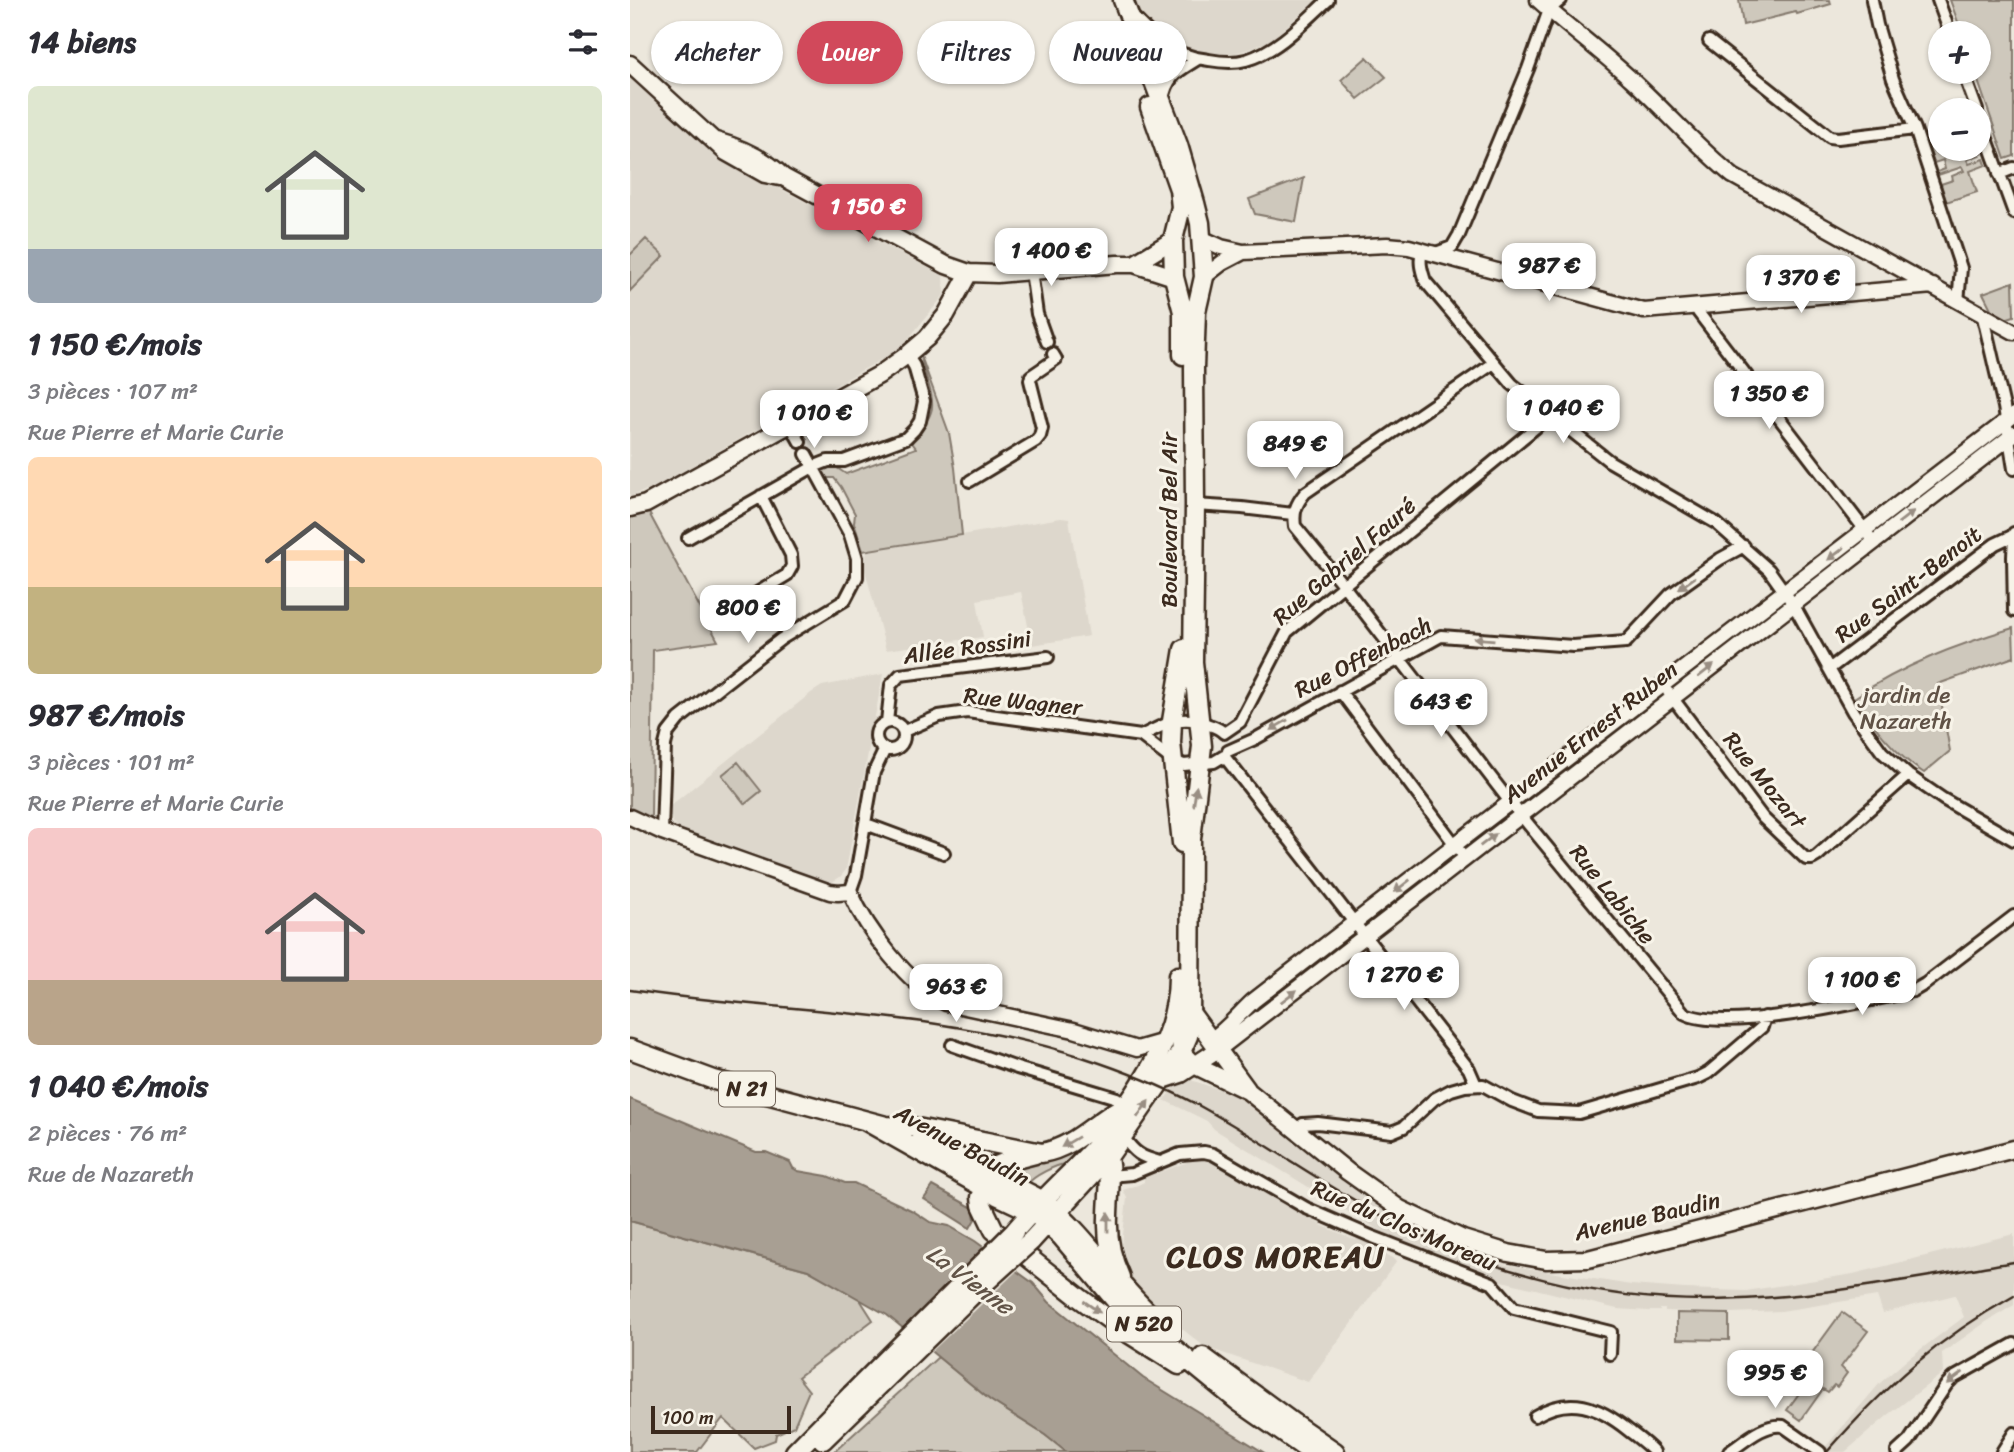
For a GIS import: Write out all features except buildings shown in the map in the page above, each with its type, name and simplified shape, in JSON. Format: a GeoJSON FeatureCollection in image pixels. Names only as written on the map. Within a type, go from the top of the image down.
{"type":"FeatureCollection","features":[{"type":"Feature","properties":{"kind":"main road","name":"Boulevard Bel Air"},"geometry":{"type":"LineString","coordinates":[[1110,0],[1179,189],[1181,206],[1173,240],[1174,277],[1183,316],[1186,720],[1182,841],[1184,1004]]}},
{"type":"Feature","properties":{"kind":"main road","name":"Boulevard Bel Air"},"geometry":{"type":"LineString","coordinates":[[1126,7],[1178,145],[1195,203],[1204,277],[1196,312],[1193,662],[1186,720],[1202,746],[1185,763],[1191,839],[1184,1004],[1168,1051]]}},
{"type":"Feature","properties":{"kind":"main road"},"geometry":{"type":"LineString","coordinates":[[630,64],[716,141],[752,155],[773,167],[783,177],[946,265],[969,273],[997,274],[1134,264],[1174,277],[1204,277]]}},
{"type":"Feature","properties":{"kind":"main road"},"geometry":{"type":"LineString","coordinates":[[1134,264],[1173,240],[1201,238]]}},
{"type":"Feature","properties":{"kind":"main road"},"geometry":{"type":"LineString","coordinates":[[630,508],[646,504],[879,375],[927,338],[946,315],[969,273]]}},
{"type":"Feature","properties":{"kind":"main road","name":"Avenue Baudin"},"geometry":{"type":"LineString","coordinates":[[1184,1004],[1248,1091]]}},
{"type":"Feature","properties":{"kind":"main road"},"geometry":{"type":"LineString","coordinates":[[1128,1293],[1115,1267],[1108,1238],[1110,1176],[1118,1121],[1168,1051],[1214,1045]]}},
{"type":"Feature","properties":{"kind":"main road","name":"Avenue Ernest Ruben"},"geometry":{"type":"LineString","coordinates":[[1194,1065],[1214,1045]]}},
{"type":"Feature","properties":{"kind":"main road","name":"N 21"},"geometry":{"type":"LineString","coordinates":[[630,1049],[714,1080],[892,1128]]}},
{"type":"Feature","properties":{"kind":"main road"},"geometry":{"type":"LineString","coordinates":[[1168,1051],[1181,1073],[1194,1065]]}},
{"type":"Feature","properties":{"kind":"main road"},"geometry":{"type":"LineString","coordinates":[[810,1452],[856,1399],[1021,1231],[1044,1213],[1113,1144],[1168,1051]]}},
{"type":"Feature","properties":{"kind":"main road","name":"Avenue Baudin"},"geometry":{"type":"LineString","coordinates":[[1168,1051],[1248,1091],[1348,1172],[1400,1209],[1464,1239],[1508,1253],[1546,1260],[1588,1259],[2014,1149]]}},
{"type":"Feature","properties":{"kind":"main road"},"geometry":{"type":"LineString","coordinates":[[994,1167],[1068,1145],[1127,1105]]}},
{"type":"Feature","properties":{"kind":"main road","name":"Avenue Baudin"},"geometry":{"type":"LineString","coordinates":[[866,1121],[989,1196],[1044,1213]]}},
{"type":"Feature","properties":{"kind":"main road"},"geometry":{"type":"LineString","coordinates":[[892,1128],[912,1127],[1042,1153]]}},
{"type":"Feature","properties":{"kind":"main road","name":"Avenue Baudin"},"geometry":{"type":"LineString","coordinates":[[892,1128],[974,1164],[1044,1213]]}},
{"type":"Feature","properties":{"kind":"main road"},"geometry":{"type":"LineString","coordinates":[[1021,1231],[1012,1210],[989,1196],[982,1205],[994,1230],[1125,1331],[1238,1401]]}},
{"type":"Feature","properties":{"kind":"main road","name":"N 520"},"geometry":{"type":"LineString","coordinates":[[1044,1213],[1081,1237],[1128,1293],[1160,1323],[1223,1373],[1335,1452]]}},
{"type":"Feature","properties":{"kind":"main road","name":"N 520"},"geometry":{"type":"LineString","coordinates":[[1044,1213],[1116,1301],[1238,1401],[1311,1452]]}},
{"type":"Feature","properties":{"kind":"main road"},"geometry":{"type":"LineString","coordinates":[[795,1452],[978,1289],[1021,1231]]}},
{"type":"Feature","properties":{"kind":"street"},"geometry":{"type":"LineString","coordinates":[[1126,7],[1160,42],[1182,55],[1198,59],[1244,61],[1289,36],[1328,0]]}},
{"type":"Feature","properties":{"kind":"street"},"geometry":{"type":"LineString","coordinates":[[1538,0],[1549,5],[1630,78],[1707,155],[1733,177],[2011,331]]}},
{"type":"Feature","properties":{"kind":"street"},"geometry":{"type":"LineString","coordinates":[[1561,0],[1549,5],[1519,91],[1459,235],[1452,247],[1429,251],[1420,259],[1420,269],[1425,281],[1512,384],[1609,461],[1716,523],[1744,546],[1769,570],[1789,598],[1868,734],[1882,752],[1908,775],[1967,814],[2014,840]]}},
{"type":"Feature","properties":{"kind":"street"},"geometry":{"type":"LineString","coordinates":[[1872,0],[1893,79],[1914,129],[1961,268],[1958,302]]}},
{"type":"Feature","properties":{"kind":"street"},"geometry":{"type":"LineString","coordinates":[[1938,0],[1946,21]]}},
{"type":"Feature","properties":{"kind":"street"},"geometry":{"type":"LineString","coordinates":[[1709,41],[1830,137],[1914,129]]}},
{"type":"Feature","properties":{"kind":"street"},"geometry":{"type":"LineString","coordinates":[[1162,106],[1167,83],[1174,74],[1198,59]]}},
{"type":"Feature","properties":{"kind":"street"},"geometry":{"type":"LineString","coordinates":[[1991,151],[2014,213]]}},
{"type":"Feature","properties":{"kind":"street"},"geometry":{"type":"LineString","coordinates":[[1999,174],[2014,168]]}},
{"type":"Feature","properties":{"kind":"street"},"geometry":{"type":"LineString","coordinates":[[1201,238],[1221,247],[1243,252],[1387,245],[1429,251],[1644,311],[1933,286]]}},
{"type":"Feature","properties":{"kind":"street"},"geometry":{"type":"LineString","coordinates":[[1204,277],[1243,252]]}},
{"type":"Feature","properties":{"kind":"street"},"geometry":{"type":"LineString","coordinates":[[1031,271],[1037,314],[1047,342]]}},
{"type":"Feature","properties":{"kind":"street"},"geometry":{"type":"LineString","coordinates":[[1698,306],[1698,312],[1869,537]]}},
{"type":"Feature","properties":{"kind":"street"},"geometry":{"type":"LineString","coordinates":[[1983,317],[2011,427],[2014,469]]}},
{"type":"Feature","properties":{"kind":"street"},"geometry":{"type":"LineString","coordinates":[[970,481],[1040,436],[1042,428],[1030,380],[1031,376],[1056,359],[1053,354]]}},
{"type":"Feature","properties":{"kind":"street"},"geometry":{"type":"LineString","coordinates":[[688,538],[813,467],[828,461],[844,461],[906,438],[920,421],[924,401],[914,366],[907,355]]}},
{"type":"Feature","properties":{"kind":"street"},"geometry":{"type":"LineString","coordinates":[[1195,505],[1293,514],[1305,493],[1494,363]]}},
{"type":"Feature","properties":{"kind":"street","name":"Rue Gabriel Fauré"},"geometry":{"type":"LineString","coordinates":[[1224,733],[1240,722],[1287,632],[1549,414]]}},
{"type":"Feature","properties":{"kind":"street"},"geometry":{"type":"LineString","coordinates":[[790,424],[800,442]]}},
{"type":"Feature","properties":{"kind":"street","name":"Avenue Ernest Ruben"},"geometry":{"type":"LineString","coordinates":[[1214,1045],[1237,1015],[1253,1001],[1455,844],[1668,691],[2011,427]]}},
{"type":"Feature","properties":{"kind":"street"},"geometry":{"type":"LineString","coordinates":[[662,832],[665,746],[668,733],[680,719],[781,639],[845,600],[857,577],[857,558],[850,535],[806,454]]}},
{"type":"Feature","properties":{"kind":"street"},"geometry":{"type":"LineString","coordinates":[[727,611],[787,575],[792,566],[791,555],[761,496]]}},
{"type":"Feature","properties":{"kind":"street","name":"Rue Labiche"},"geometry":{"type":"LineString","coordinates":[[1293,514],[1295,526],[1510,802],[1684,1013],[1696,1018],[1740,1020],[1765,1017]]}},
{"type":"Feature","properties":{"kind":"street"},"geometry":{"type":"LineString","coordinates":[[2014,534],[2014,611]]}},
{"type":"Feature","properties":{"kind":"street","name":"Rue Saint-Benoit"},"geometry":{"type":"LineString","coordinates":[[1829,669],[1995,544],[2014,534]]}},
{"type":"Feature","properties":{"kind":"street","name":"Rue Offenbach"},"geometry":{"type":"LineString","coordinates":[[1185,763],[1214,762],[1441,636],[1573,646],[1626,642],[1671,594],[1720,559],[1744,546]]}},
{"type":"Feature","properties":{"kind":"street","name":"Allée Rossini"},"geometry":{"type":"LineString","coordinates":[[887,722],[891,685],[900,675],[1048,657]]}},
{"type":"Feature","properties":{"kind":"street"},"geometry":{"type":"LineString","coordinates":[[1340,691],[1465,858]]}},
{"type":"Feature","properties":{"kind":"street","name":"Avenue Ernest Ruben"},"geometry":{"type":"LineString","coordinates":[[1214,1045],[1365,936],[1521,815],[1668,691]]}},
{"type":"Feature","properties":{"kind":"street","name":"Rue Mozart"},"geometry":{"type":"LineString","coordinates":[[1668,691],[1763,818],[1806,859],[1817,856],[1908,775]]}},
{"type":"Feature","properties":{"kind":"street","name":"Rue Wagner"},"geometry":{"type":"LineString","coordinates":[[904,731],[939,716],[967,712],[1141,736],[1185,763]]}},
{"type":"Feature","properties":{"kind":"street"},"geometry":{"type":"LineString","coordinates":[[1141,736],[1186,720],[1220,728],[1228,742],[1226,754],[1469,1069],[1476,1085]]}},
{"type":"Feature","properties":{"kind":"street"},"geometry":{"type":"LineString","coordinates":[[882,724],[898,724],[904,731],[904,740],[894,750],[885,749],[878,742],[877,732],[882,724]]}},
{"type":"Feature","properties":{"kind":"street"},"geometry":{"type":"LineString","coordinates":[[885,749],[874,772],[856,875],[850,891],[908,977],[936,999],[957,1006],[1074,1030],[1137,1049],[1168,1051]]}},
{"type":"Feature","properties":{"kind":"street"},"geometry":{"type":"LineString","coordinates":[[630,817],[662,832],[830,892],[850,891]]}},
{"type":"Feature","properties":{"kind":"street"},"geometry":{"type":"LineString","coordinates":[[866,824],[944,853]]}},
{"type":"Feature","properties":{"kind":"street"},"geometry":{"type":"LineString","coordinates":[[1295,1129],[1318,1123],[1392,1132],[1404,1127],[1434,1099],[1465,1086],[1483,1085],[1538,1111],[1579,1113],[1665,1089],[1708,1073],[1762,1027],[1765,1017],[1813,1011],[1913,991],[2014,916]]}},
{"type":"Feature","properties":{"kind":"street"},"geometry":{"type":"LineString","coordinates":[[952,1045],[1117,1098],[1127,1105]]}},
{"type":"Feature","properties":{"kind":"street"},"geometry":{"type":"LineString","coordinates":[[1137,1049],[1168,1051]]}},
{"type":"Feature","properties":{"kind":"street"},"geometry":{"type":"LineString","coordinates":[[1113,1144],[1160,1162]]}},
{"type":"Feature","properties":{"kind":"street","name":"Rue du Clos Moreau"},"geometry":{"type":"LineString","coordinates":[[1110,1176],[1132,1174],[1187,1153],[1213,1154],[1306,1208],[1492,1283],[1514,1308],[1611,1332],[1610,1354]]}},
{"type":"Feature","properties":{"kind":"street"},"geometry":{"type":"LineString","coordinates":[[1897,1452],[1909,1441],[1953,1378],[2014,1344]]}},
{"type":"Feature","properties":{"kind":"street"},"geometry":{"type":"LineString","coordinates":[[1535,1416],[1549,1408],[1582,1405],[1594,1408],[1613,1418],[1654,1452]]}},
{"type":"Feature","properties":{"kind":"street"},"geometry":{"type":"LineString","coordinates":[[1728,1452],[1758,1433],[1777,1425],[1783,1426],[1820,1452]]}},
{"type":"Feature","properties":{"kind":"street"},"geometry":{"type":"LineString","coordinates":[[2002,1452],[2014,1433]]}},
{"type":"Feature","properties":{"kind":"shaded area"},"geometry":{"type":"Polygon","coordinates":[[[1132,0],[1316,0],[1271,40],[1235,53],[1203,53],[1187,47],[1187,21],[1145,20],[1132,0]]]}},
{"type":"Feature","properties":{"kind":"shaded area"},"geometry":{"type":"Polygon","coordinates":[[[630,73],[708,150],[943,276],[944,295],[900,349],[656,486],[630,497],[630,73]]]}},
{"type":"Feature","properties":{"kind":"shaded area"},"geometry":{"type":"Polygon","coordinates":[[[1061,518],[1069,519],[1089,636],[1032,645],[1021,592],[977,600],[983,637],[886,650],[864,566],[867,551],[1061,518]]]}},
{"type":"Feature","properties":{"kind":"shaded area"},"geometry":{"type":"Polygon","coordinates":[[[883,674],[846,870],[840,877],[832,882],[821,882],[685,834],[674,825],[669,812],[670,806],[811,693],[822,686],[883,674]]]}},
{"type":"Feature","properties":{"kind":"shaded area"},"geometry":{"type":"Polygon","coordinates":[[[1188,1079],[1232,1094],[1253,1106],[1341,1180],[1389,1214],[1435,1237],[1501,1264],[1631,1285],[1746,1291],[1853,1274],[2014,1234],[2014,1305],[1942,1353],[1943,1373],[1845,1452],[1821,1452],[1880,1383],[1964,1317],[1955,1295],[1883,1313],[1877,1296],[1781,1311],[1649,1311],[1617,1309],[1494,1279],[1380,1231],[1214,1129],[1207,1121],[1164,1100],[1175,1086],[1188,1079]]]}},
{"type":"Feature","properties":{"kind":"shaded area"},"geometry":{"type":"Polygon","coordinates":[[[1190,1161],[1215,1163],[1323,1226],[1356,1240],[1359,1237],[1397,1261],[1308,1382],[1205,1347],[1148,1302],[1129,1277],[1122,1244],[1127,1198],[1123,1190],[1144,1182],[1144,1178],[1190,1161]]]}},
{"type":"Feature","properties":{"kind":"green space"},"geometry":{"type":"Polygon","coordinates":[[[1739,0],[1830,0],[1831,4],[1743,25],[1739,0]]]}},
{"type":"Feature","properties":{"kind":"green space"},"geometry":{"type":"Polygon","coordinates":[[[1950,0],[2014,0],[2014,156],[2005,159],[1991,118],[1991,98],[1984,98],[1979,84],[1991,84],[1991,21],[1958,21],[1950,0]]]}},
{"type":"Feature","properties":{"kind":"green space"},"geometry":{"type":"Polygon","coordinates":[[[1367,57],[1386,77],[1358,99],[1341,80],[1367,57]]]}},
{"type":"Feature","properties":{"kind":"green space"},"geometry":{"type":"Polygon","coordinates":[[[1943,161],[1968,161],[1969,164],[1985,161],[1986,165],[1970,171],[1977,192],[1946,202],[1941,184],[1953,180],[1952,176],[1964,171],[1962,167],[1938,175],[1937,172],[1945,169],[1943,161]]]}},
{"type":"Feature","properties":{"kind":"green space"},"geometry":{"type":"Polygon","coordinates":[[[1304,178],[1296,222],[1255,214],[1249,199],[1304,178]]]}},
{"type":"Feature","properties":{"kind":"green space"},"geometry":{"type":"Polygon","coordinates":[[[646,239],[664,256],[630,291],[630,255],[646,239]]]}},
{"type":"Feature","properties":{"kind":"green space"},"geometry":{"type":"Polygon","coordinates":[[[2013,282],[2014,316],[2005,319],[1992,311],[1983,293],[2013,282]]]}},
{"type":"Feature","properties":{"kind":"green space"},"geometry":{"type":"Polygon","coordinates":[[[921,356],[949,433],[962,535],[863,551],[854,523],[855,514],[841,487],[834,478],[827,478],[822,472],[824,467],[834,466],[846,474],[916,448],[910,440],[927,420],[932,406],[921,356]]]}},
{"type":"Feature","properties":{"kind":"green space"},"geometry":{"type":"Polygon","coordinates":[[[649,513],[718,641],[653,650],[651,819],[630,809],[630,517],[649,513]]]}},
{"type":"Feature","properties":{"kind":"green space","name":"jardin de Nazareth"},"geometry":{"type":"Polygon","coordinates":[[[2013,628],[2014,657],[1938,684],[1950,751],[1924,773],[1894,748],[1854,698],[1931,657],[2013,628]]]}},
{"type":"Feature","properties":{"kind":"green space"},"geometry":{"type":"Polygon","coordinates":[[[738,762],[761,791],[745,804],[722,775],[738,762]]]}},
{"type":"Feature","properties":{"kind":"green space"},"geometry":{"type":"Polygon","coordinates":[[[1098,1129],[1065,1164],[1045,1171],[1028,1184],[999,1170],[1098,1129]]]}},
{"type":"Feature","properties":{"kind":"green space"},"geometry":{"type":"Polygon","coordinates":[[[630,1221],[808,1270],[859,1298],[873,1320],[798,1377],[809,1391],[794,1426],[776,1434],[775,1440],[754,1448],[723,1418],[697,1452],[630,1452],[630,1221]]]}},
{"type":"Feature","properties":{"kind":"green space"},"geometry":{"type":"Polygon","coordinates":[[[1842,1312],[1868,1331],[1841,1367],[1847,1373],[1837,1387],[1834,1385],[1828,1392],[1823,1389],[1801,1420],[1787,1410],[1805,1385],[1807,1376],[1803,1374],[1805,1368],[1801,1366],[1800,1359],[1809,1357],[1842,1312]]]}},
{"type":"Feature","properties":{"kind":"green space"},"geometry":{"type":"Polygon","coordinates":[[[1677,1313],[1729,1314],[1729,1340],[1677,1339],[1677,1313]]]}},
{"type":"Feature","properties":{"kind":"green space"},"geometry":{"type":"Polygon","coordinates":[[[938,1357],[990,1400],[1068,1452],[834,1452],[938,1357]]]}},
{"type":"Feature","properties":{"kind":"water","name":"La Vienne"},"geometry":{"type":"Polygon","coordinates":[[[630,1099],[756,1152],[766,1152],[790,1162],[798,1171],[854,1183],[930,1222],[949,1226],[975,1241],[1033,1283],[1049,1302],[1143,1378],[1263,1452],[1066,1452],[1045,1435],[990,1400],[887,1315],[808,1270],[630,1221],[630,1099]]]}},
{"type":"Feature","properties":{"kind":"water"},"geometry":{"type":"Polygon","coordinates":[[[933,1186],[973,1208],[975,1219],[970,1228],[924,1199],[933,1186]]]}},
{"type":"Feature","properties":{"kind":"pier"},"geometry":{"type":"Polygon","coordinates":[[[988,1246],[1019,1269],[929,1354],[901,1331],[948,1281],[988,1246]]]}},
{"type":"Feature","properties":{"kind":"railway"},"geometry":{"type":"LineString","coordinates":[[630,990],[915,1021],[1027,1041],[1082,1057],[1140,1078],[1196,1104],[1365,1206],[1427,1238],[1505,1268],[1586,1289],[1669,1299],[1749,1299],[1863,1287],[2014,1262]]}},
{"type":"Feature","properties":{"kind":"railway"},"geometry":{"type":"LineString","coordinates":[[1827,1452],[1913,1365],[1961,1329],[2014,1296]]}},
{"type":"Feature","properties":{"kind":"district","name":"CLOS MOREAU"},"geometry":{"type":"Point","coordinates":[1276,1257]}}]}
